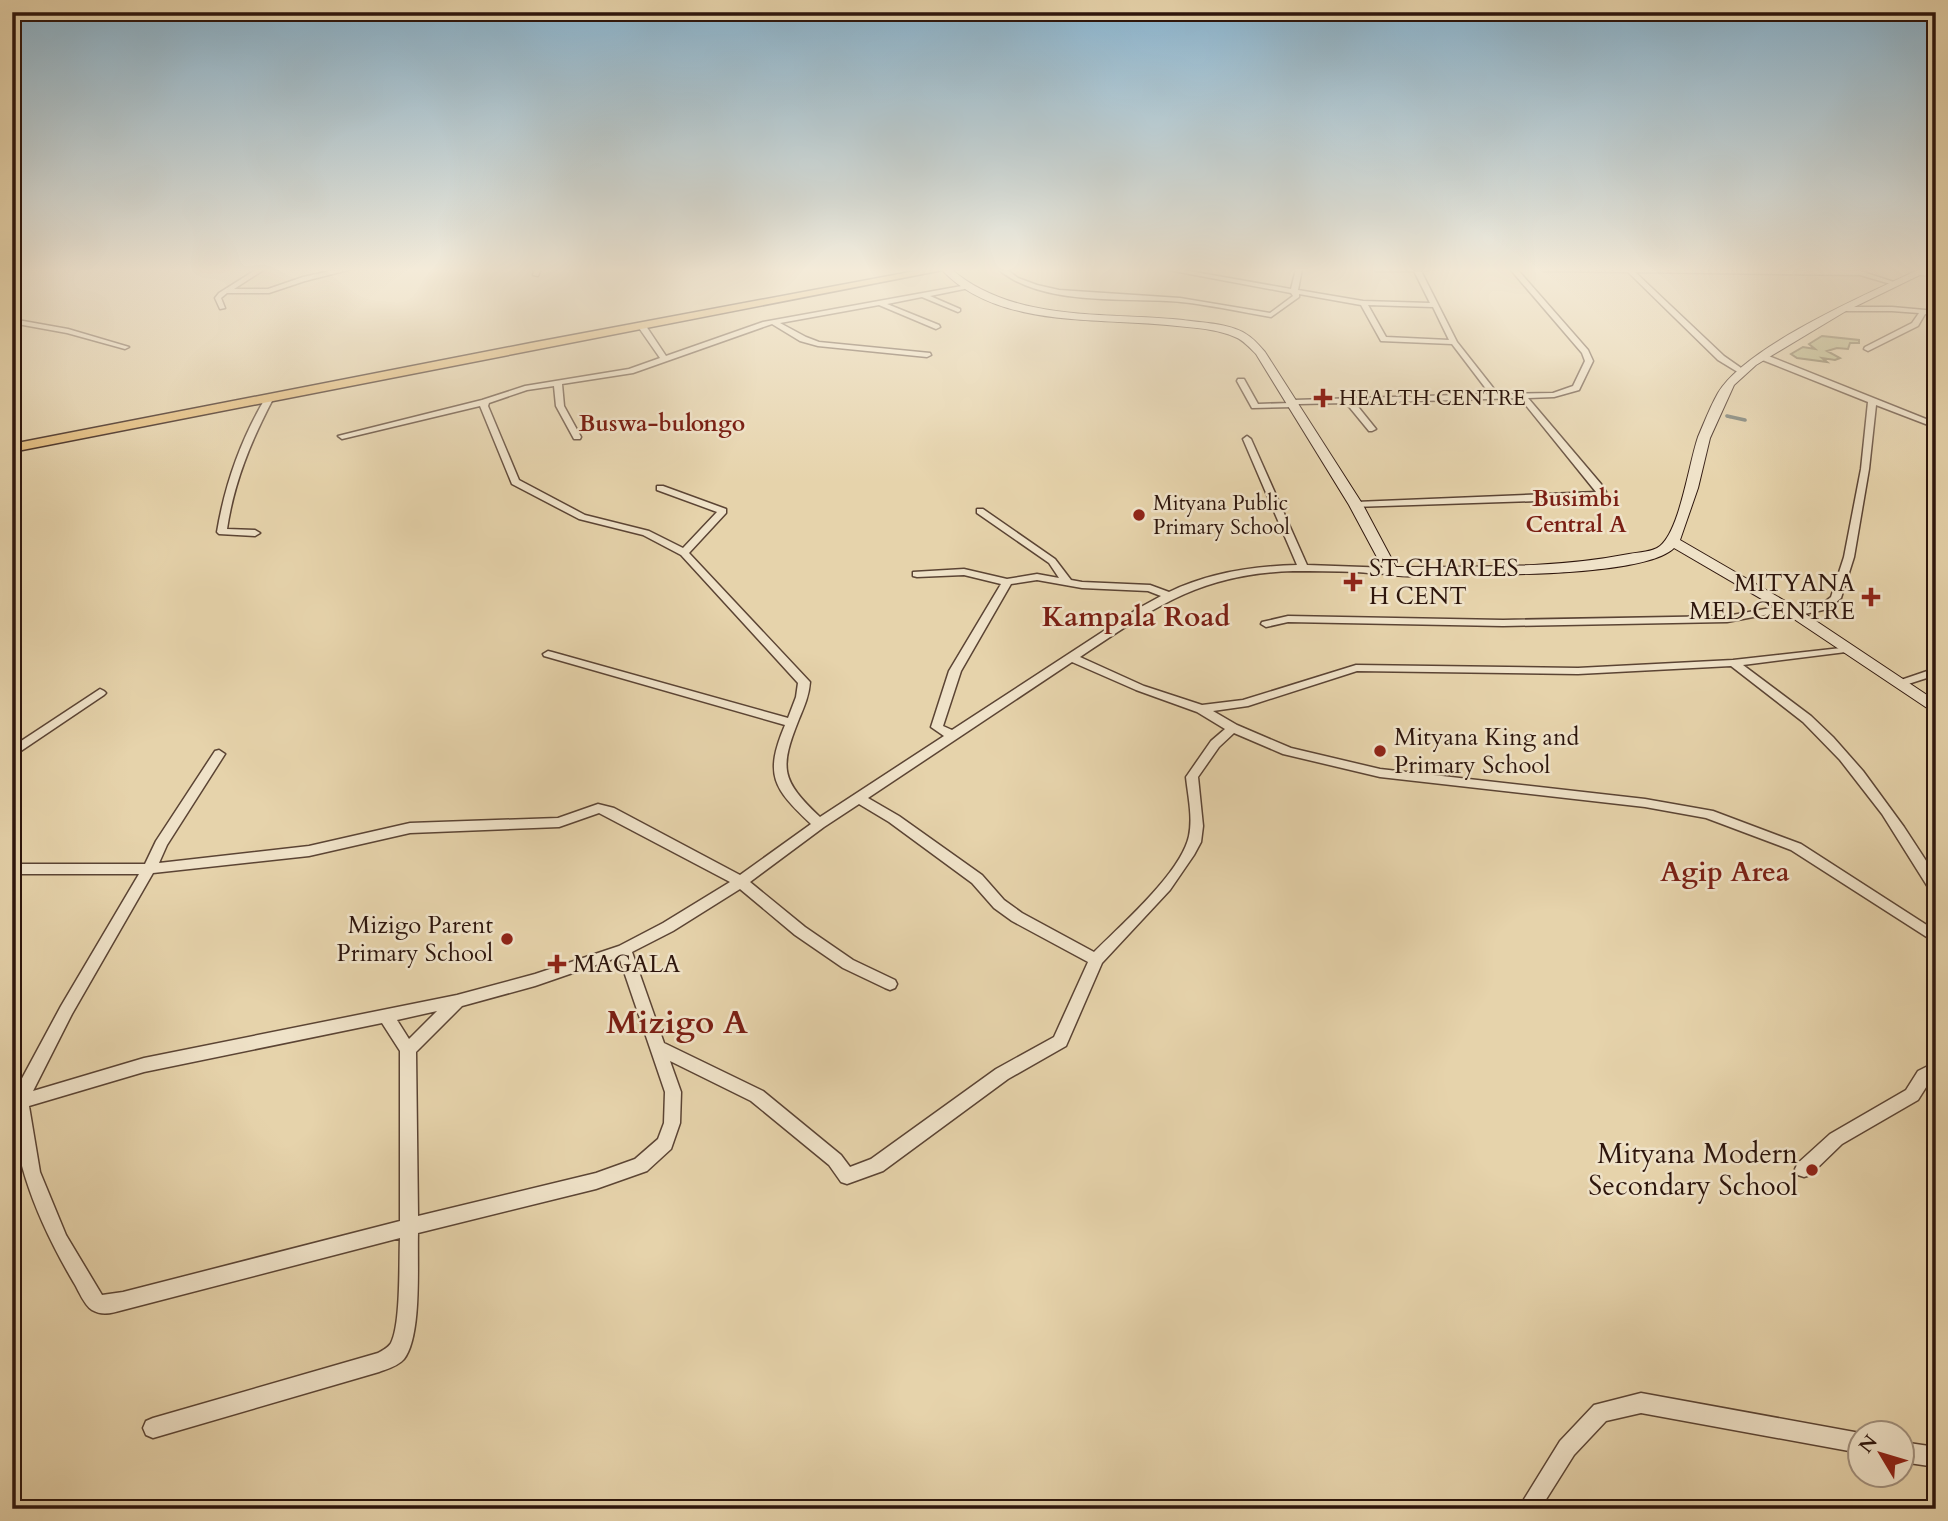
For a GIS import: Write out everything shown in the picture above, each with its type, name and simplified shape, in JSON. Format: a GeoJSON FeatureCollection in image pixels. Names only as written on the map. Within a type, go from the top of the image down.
{"type":"FeatureCollection","features":[{"type":"Feature","properties":{"kind":"main road"},"geometry":{"type":"LineString","coordinates":[[12,448],[566,340]]}},
{"type":"Feature","properties":{"kind":"main road"},"geometry":{"type":"LineString","coordinates":[[1246,340],[1259,352],[1294,404],[1356,505],[1391,571],[1547,570],[1596,565],[1662,552],[1673,541],[1692,488],[1704,438],[1722,396],[1741,372],[1791,340]]}},
{"type":"Feature","properties":{"kind":"main road"},"geometry":{"type":"LineString","coordinates":[[1673,541],[1791,611],[1936,709]]}},
{"type":"Feature","properties":{"kind":"street"},"geometry":{"type":"LineString","coordinates":[[100,340],[125,347]]}},
{"type":"Feature","properties":{"kind":"street"},"geometry":{"type":"LineString","coordinates":[[652,340],[665,359]]}},
{"type":"Feature","properties":{"kind":"street"},"geometry":{"type":"LineString","coordinates":[[342,436],[485,402],[525,388],[618,374],[716,340]]}},
{"type":"Feature","properties":{"kind":"street"},"geometry":{"type":"LineString","coordinates":[[806,340],[818,344],[927,355]]}},
{"type":"Feature","properties":{"kind":"street"},"geometry":{"type":"LineString","coordinates":[[1407,340],[1454,342],[1496,397]]}},
{"type":"Feature","properties":{"kind":"street"},"geometry":{"type":"LineString","coordinates":[[1241,381],[1255,406],[1565,393],[1576,388],[1589,361],[1575,340]]}},
{"type":"Feature","properties":{"kind":"street"},"geometry":{"type":"LineString","coordinates":[[1702,340],[1741,372]]}},
{"type":"Feature","properties":{"kind":"street"},"geometry":{"type":"LineString","coordinates":[[1868,349],[1885,340]]}},
{"type":"Feature","properties":{"kind":"street"},"geometry":{"type":"LineString","coordinates":[[1763,357],[1936,426]]}},
{"type":"Feature","properties":{"kind":"street"},"geometry":{"type":"LineString","coordinates":[[558,383],[560,406],[577,437]]}},
{"type":"Feature","properties":{"kind":"street"},"geometry":{"type":"LineString","coordinates":[[1356,505],[1598,496],[1601,492],[1598,486],[1522,396]]}},
{"type":"Feature","properties":{"kind":"street"},"geometry":{"type":"LineString","coordinates":[[255,533],[222,532],[234,473],[269,399]]}},
{"type":"Feature","properties":{"kind":"street"},"geometry":{"type":"LineString","coordinates":[[1349,401],[1371,429]]}},
{"type":"Feature","properties":{"kind":"street"},"geometry":{"type":"LineString","coordinates":[[1266,624],[1288,619],[1503,623],[1727,619],[1824,607],[1836,598],[1849,557],[1865,469],[1872,401]]}},
{"type":"Feature","properties":{"kind":"street"},"geometry":{"type":"LineString","coordinates":[[485,402],[484,406],[515,482],[582,517],[646,533],[684,554],[804,682],[804,695],[780,752],[778,770],[786,793],[820,824]]}},
{"type":"Feature","properties":{"kind":"street"},"geometry":{"type":"LineString","coordinates":[[1247,439],[1303,568]]}},
{"type":"Feature","properties":{"kind":"street"},"geometry":{"type":"LineString","coordinates":[[660,488],[723,511],[684,554]]}},
{"type":"Feature","properties":{"kind":"street"},"geometry":{"type":"LineString","coordinates":[[980,511],[1052,561],[1068,582]]}},
{"type":"Feature","properties":{"kind":"street"},"geometry":{"type":"LineString","coordinates":[[16,1102],[144,1065],[457,1001],[535,980],[624,950],[691,914],[741,882],[820,824],[1071,657],[1169,596],[1196,584],[1255,570],[1303,568],[1391,571]]}},
{"type":"Feature","properties":{"kind":"street"},"geometry":{"type":"LineString","coordinates":[[917,574],[964,572],[1007,582],[1037,577],[1082,585],[1150,588],[1169,596]]}},
{"type":"Feature","properties":{"kind":"street"},"geometry":{"type":"LineString","coordinates":[[953,736],[937,727],[955,671],[1007,582]]}},
{"type":"Feature","properties":{"kind":"street"},"geometry":{"type":"LineString","coordinates":[[1201,709],[1244,704],[1356,668],[1578,671],[1733,663],[1846,649]]}},
{"type":"Feature","properties":{"kind":"street"},"geometry":{"type":"LineString","coordinates":[[548,654],[792,723]]}},
{"type":"Feature","properties":{"kind":"street"},"geometry":{"type":"LineString","coordinates":[[1071,657],[1140,688],[1201,709],[1233,729],[1287,751],[1380,774],[1633,801],[1708,814],[1796,847],[1936,937]]}},
{"type":"Feature","properties":{"kind":"street"},"geometry":{"type":"LineString","coordinates":[[1733,663],[1782,700],[1841,754],[1913,850],[1936,888]]}},
{"type":"Feature","properties":{"kind":"street"},"geometry":{"type":"LineString","coordinates":[[1899,684],[1936,671]]}},
{"type":"Feature","properties":{"kind":"street"},"geometry":{"type":"LineString","coordinates":[[12,753],[100,693]]}},
{"type":"Feature","properties":{"kind":"street"},"geometry":{"type":"LineString","coordinates":[[657,1047],[757,1096],[835,1160],[847,1176],[877,1165],[1002,1074],[1060,1041],[1096,960],[1165,886],[1188,855],[1195,841],[1197,817],[1192,777],[1215,744],[1233,729]]}},
{"type":"Feature","properties":{"kind":"street"},"geometry":{"type":"LineString","coordinates":[[219,754],[161,844],[16,1102],[31,1172],[59,1241],[96,1302],[106,1305],[123,1301],[596,1181],[641,1165],[665,1144],[673,1123],[673,1092],[624,950]]}},
{"type":"Feature","properties":{"kind":"street"},"geometry":{"type":"LineString","coordinates":[[860,799],[894,819],[978,879],[999,904],[1017,917],[1096,960]]}},
{"type":"Feature","properties":{"kind":"street"},"geometry":{"type":"LineString","coordinates":[[12,869],[149,869],[309,851],[410,828],[559,822],[597,808],[609,811],[741,882],[800,931],[848,964],[890,984]]}},
{"type":"Feature","properties":{"kind":"street"},"geometry":{"type":"LineString","coordinates":[[408,1050],[457,1001]]}},
{"type":"Feature","properties":{"kind":"street"},"geometry":{"type":"LineString","coordinates":[[153,1428],[379,1362],[396,1355],[403,1343],[409,1227],[408,1050],[386,1016]]}},
{"type":"Feature","properties":{"kind":"street"},"geometry":{"type":"LineString","coordinates":[[1804,1169],[1836,1139],[1912,1095],[1924,1076],[1936,1069]]}},
{"type":"Feature","properties":{"kind":"street"},"geometry":{"type":"LineString","coordinates":[[1528,1509],[1567,1448],[1601,1412],[1641,1402],[1846,1440]]}},
{"type":"Feature","properties":{"kind":"street"},"geometry":{"type":"LineString","coordinates":[[1916,1454],[1936,1457]]}},
{"type":"Feature","properties":{"kind":"green space"},"geometry":{"type":"Polygon","coordinates":[[[1816,340],[1859,340],[1859,343],[1850,343],[1848,349],[1827,351],[1840,358],[1822,358],[1827,362],[1797,358],[1791,354],[1803,347],[1815,349],[1809,344],[1816,340]]]}},
{"type":"Feature","properties":{"kind":"waterway"},"geometry":{"type":"LineString","coordinates":[[1730,417],[1727,416],[1745,420]]}},
{"type":"Feature","properties":{"kind":"place","name":"HEALTH CENTRE"},"geometry":{"type":"Point","coordinates":[1323,398]}},
{"type":"Feature","properties":{"kind":"place","name":"Mityana Public Primary School"},"geometry":{"type":"Point","coordinates":[1139,515]}},
{"type":"Feature","properties":{"kind":"place","name":"ST CHARLES H CENT"},"geometry":{"type":"Point","coordinates":[1353,582]}},
{"type":"Feature","properties":{"kind":"place","name":"MITYANA MED CENTRE"},"geometry":{"type":"Point","coordinates":[1871,597]}},
{"type":"Feature","properties":{"kind":"place","name":"Mityana King and Primary School"},"geometry":{"type":"Point","coordinates":[1380,751]}},
{"type":"Feature","properties":{"kind":"place","name":"Mizigo Parent Primary School"},"geometry":{"type":"Point","coordinates":[507,939]}},
{"type":"Feature","properties":{"kind":"place","name":"MAGALA"},"geometry":{"type":"Point","coordinates":[557,964]}},
{"type":"Feature","properties":{"kind":"place","name":"Mityana Modern Secondary School"},"geometry":{"type":"Point","coordinates":[1812,1170]}},
{"type":"Feature","properties":{"kind":"district","name":"Buswa-bulongo"},"geometry":{"type":"Point","coordinates":[662,423]}},
{"type":"Feature","properties":{"kind":"district","name":"Busimbi Central A"},"geometry":{"type":"Point","coordinates":[1576,511]}},
{"type":"Feature","properties":{"kind":"district","name":"Kampala Road"},"geometry":{"type":"Point","coordinates":[1136,617]}},
{"type":"Feature","properties":{"kind":"district","name":"Agip Area"},"geometry":{"type":"Point","coordinates":[1725,872]}},
{"type":"Feature","properties":{"kind":"district","name":"Mizigo A"},"geometry":{"type":"Point","coordinates":[677,1022]}}]}
